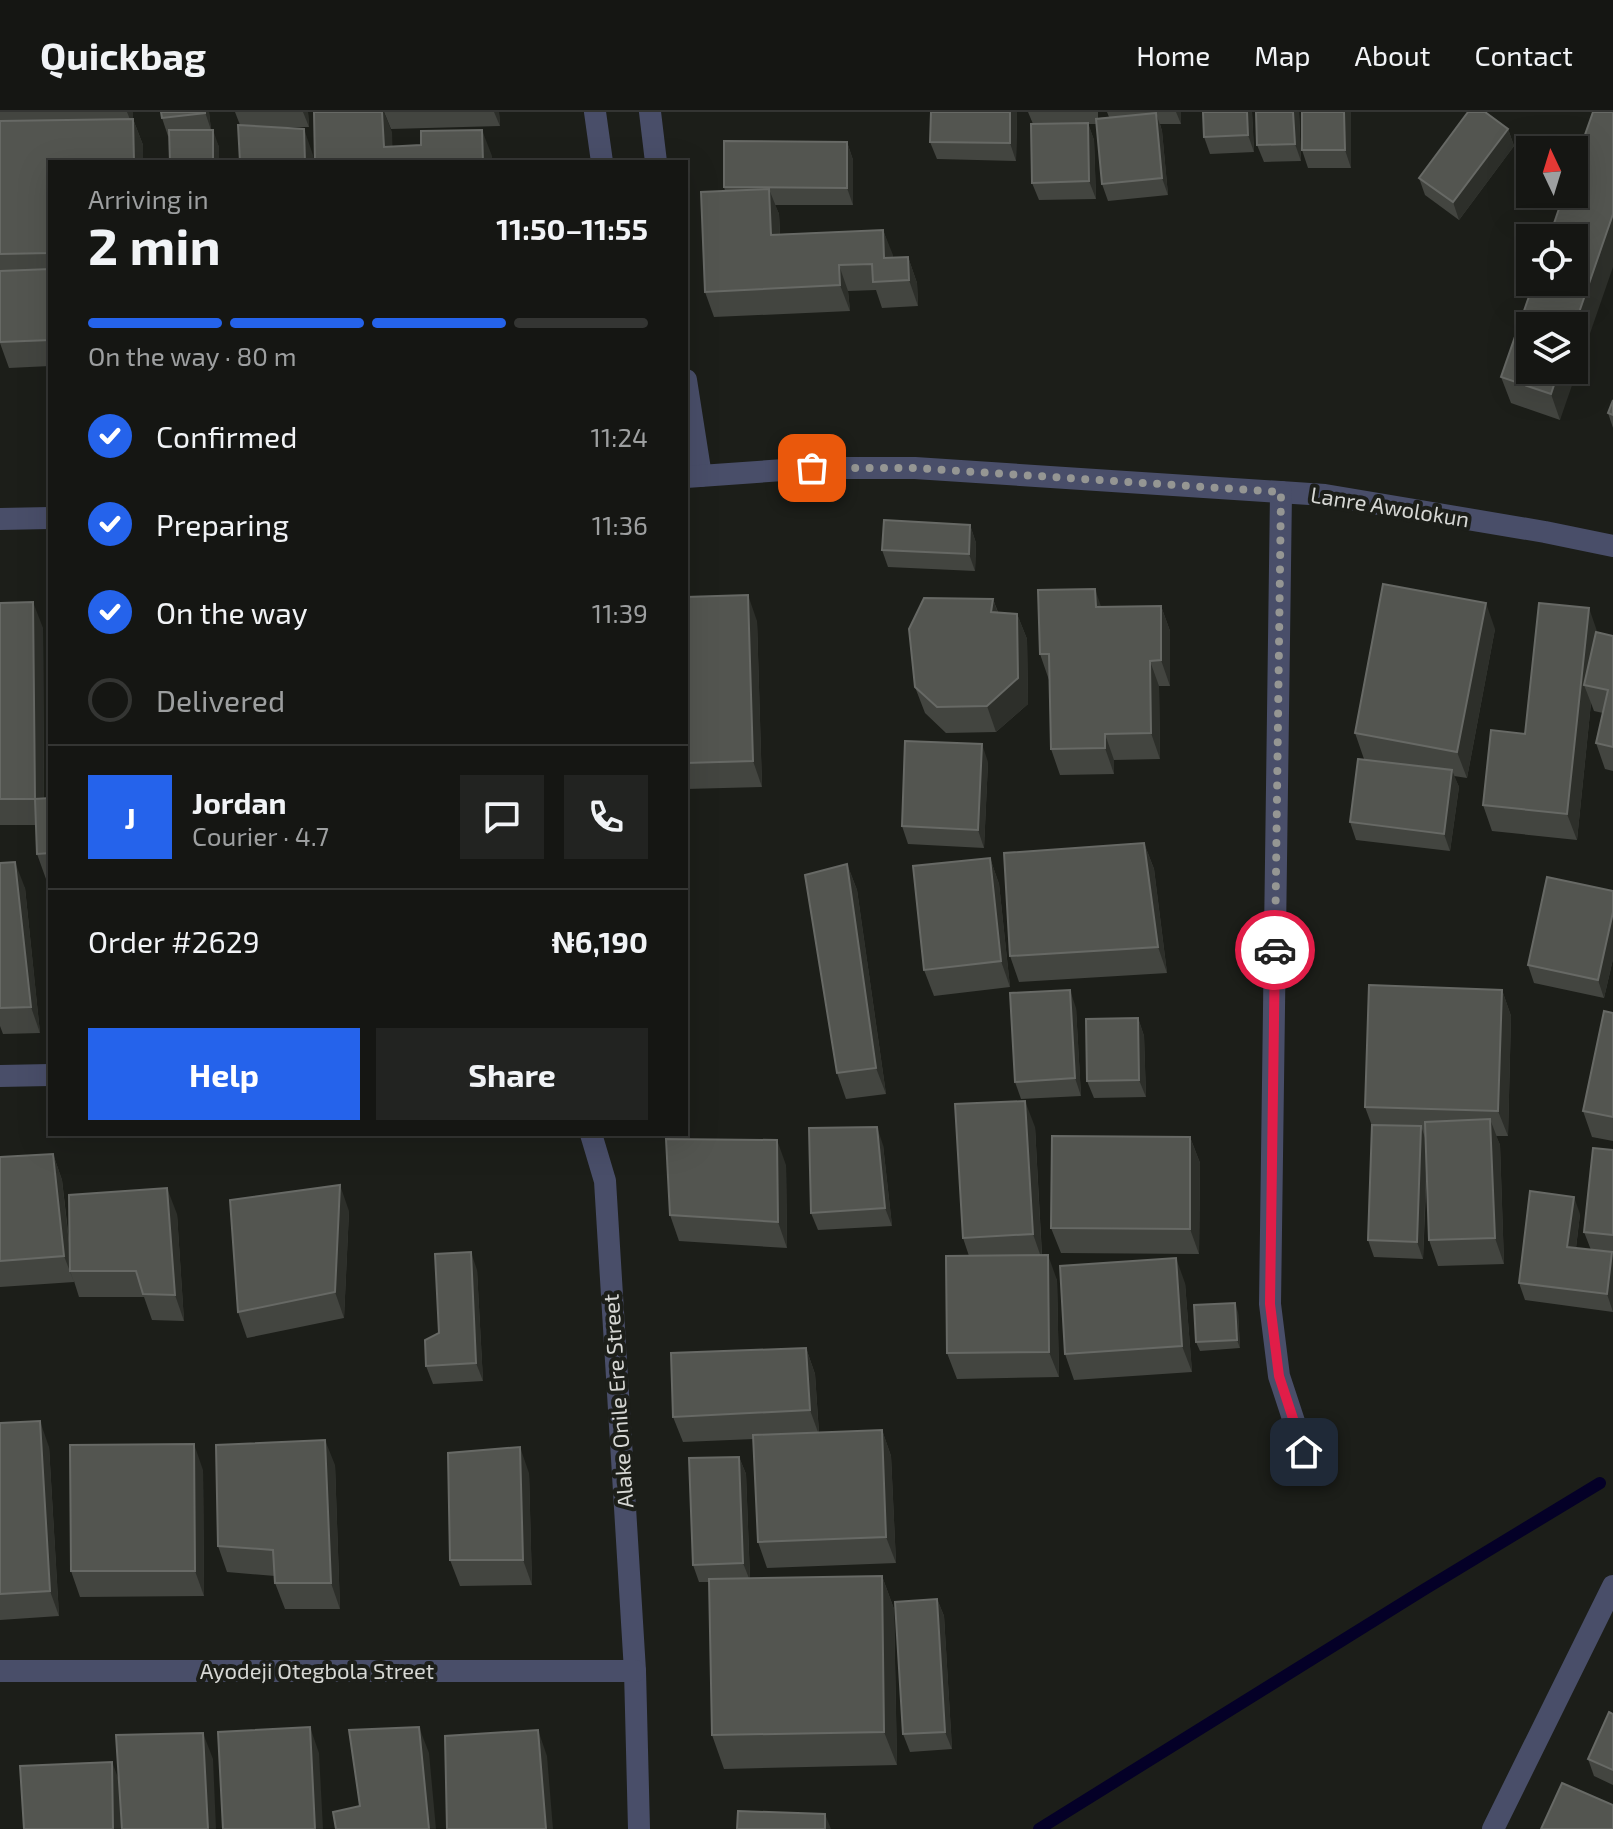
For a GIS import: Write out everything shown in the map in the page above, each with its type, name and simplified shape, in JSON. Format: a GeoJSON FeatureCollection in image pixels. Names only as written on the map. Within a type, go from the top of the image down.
{"type":"FeatureCollection","features":[{"type":"Feature","properties":{"kind":"street"},"geometry":{"type":"LineString","coordinates":[[595,112],[602,160]]}},
{"type":"Feature","properties":{"kind":"street"},"geometry":{"type":"LineString","coordinates":[[650,112],[656,160]]}},
{"type":"Feature","properties":{"kind":"street"},"geometry":{"type":"LineString","coordinates":[[688,407],[693,476]]}},
{"type":"Feature","properties":{"kind":"street","name":"Lanre Awolokun"},"geometry":{"type":"LineString","coordinates":[[693,476],[812,468],[915,468],[1325,495],[1613,546]]}},
{"type":"Feature","properties":{"kind":"street"},"geometry":{"type":"LineString","coordinates":[[1281,492],[1270,1304],[1279,1376],[1304,1452]]}},
{"type":"Feature","properties":{"kind":"street"},"geometry":{"type":"LineString","coordinates":[[0,519],[48,518]]}},
{"type":"Feature","properties":{"kind":"street"},"geometry":{"type":"LineString","coordinates":[[0,1076],[48,1075]]}},
{"type":"Feature","properties":{"kind":"street","name":"Alake Onile Ere Street"},"geometry":{"type":"LineString","coordinates":[[592,1136],[605,1181],[635,1671],[639,1829]]}},
{"type":"Feature","properties":{"kind":"street"},"geometry":{"type":"LineString","coordinates":[[1493,1829],[1613,1586]]}},
{"type":"Feature","properties":{"kind":"street","name":"Ayodeji Otegbola Street"},"geometry":{"type":"LineString","coordinates":[[0,1671],[635,1671]]}},
{"type":"Feature","properties":{"kind":"building"},"geometry":{"type":"Polygon","coordinates":[[[161,112],[205,112],[205,113],[162,118],[161,112]]]}},
{"type":"Feature","properties":{"kind":"building"},"geometry":{"type":"Polygon","coordinates":[[[314,112],[382,112],[384,147],[421,145],[421,131],[482,130],[483,160],[315,160],[314,112]]]}},
{"type":"Feature","properties":{"kind":"building"},"geometry":{"type":"Polygon","coordinates":[[[931,112],[1010,112],[1010,143],[930,142],[931,112]]]}},
{"type":"Feature","properties":{"kind":"building"},"geometry":{"type":"Polygon","coordinates":[[[1203,112],[1247,112],[1248,135],[1204,137],[1203,112]]]}},
{"type":"Feature","properties":{"kind":"building"},"geometry":{"type":"Polygon","coordinates":[[[1256,112],[1293,112],[1295,144],[1257,145],[1256,112]]]}},
{"type":"Feature","properties":{"kind":"building"},"geometry":{"type":"Polygon","coordinates":[[[1302,112],[1344,112],[1345,150],[1302,150],[1302,112]]]}},
{"type":"Feature","properties":{"kind":"building"},"geometry":{"type":"Polygon","coordinates":[[[1468,112],[1485,112],[1508,129],[1453,202],[1419,178],[1468,112]]]}},
{"type":"Feature","properties":{"kind":"building"},"geometry":{"type":"Polygon","coordinates":[[[1593,112],[1613,112],[1613,214],[1588,286],[1588,224],[1554,224],[1559,208],[1588,208],[1588,136],[1585,136],[1593,112]]]}},
{"type":"Feature","properties":{"kind":"building"},"geometry":{"type":"Polygon","coordinates":[[[1156,113],[1162,178],[1102,184],[1096,119],[1156,113]]]}},
{"type":"Feature","properties":{"kind":"building"},"geometry":{"type":"Polygon","coordinates":[[[133,119],[134,160],[48,160],[48,253],[0,254],[0,121],[133,119]]]}},
{"type":"Feature","properties":{"kind":"building"},"geometry":{"type":"Polygon","coordinates":[[[1088,123],[1089,181],[1032,183],[1031,124],[1088,123]]]}},
{"type":"Feature","properties":{"kind":"building"},"geometry":{"type":"Polygon","coordinates":[[[238,125],[304,129],[305,160],[240,160],[238,125]]]}},
{"type":"Feature","properties":{"kind":"building"},"geometry":{"type":"Polygon","coordinates":[[[169,130],[213,130],[213,160],[170,160],[169,130]]]}},
{"type":"Feature","properties":{"kind":"building"},"geometry":{"type":"Polygon","coordinates":[[[724,141],[847,142],[847,188],[724,187],[724,141]]]}},
{"type":"Feature","properties":{"kind":"building"},"geometry":{"type":"Polygon","coordinates":[[[769,189],[771,235],[883,230],[884,258],[908,257],[909,280],[873,282],[872,264],[839,265],[840,285],[705,292],[701,192],[769,189]]]}},
{"type":"Feature","properties":{"kind":"building"},"geometry":{"type":"Polygon","coordinates":[[[48,269],[48,340],[0,342],[0,271],[48,269]]]}},
{"type":"Feature","properties":{"kind":"building"},"geometry":{"type":"Polygon","coordinates":[[[1529,296],[1585,296],[1579,312],[1524,312],[1529,296]]]}},
{"type":"Feature","properties":{"kind":"building"},"geometry":{"type":"Polygon","coordinates":[[[1516,334],[1516,382],[1501,377],[1516,334]]]}},
{"type":"Feature","properties":{"kind":"building"},"geometry":{"type":"Polygon","coordinates":[[[1522,384],[1554,384],[1551,394],[1522,384]]]}},
{"type":"Feature","properties":{"kind":"building"},"geometry":{"type":"Polygon","coordinates":[[[884,520],[970,525],[969,554],[882,550],[884,520]]]}},
{"type":"Feature","properties":{"kind":"building"},"geometry":{"type":"Polygon","coordinates":[[[1383,584],[1486,603],[1457,752],[1355,733],[1383,584]]]}},
{"type":"Feature","properties":{"kind":"building"},"geometry":{"type":"Polygon","coordinates":[[[1095,589],[1096,607],[1161,606],[1161,660],[1150,661],[1151,733],[1105,734],[1105,748],[1051,749],[1049,654],[1040,654],[1038,590],[1095,589]]]}},
{"type":"Feature","properties":{"kind":"building"},"geometry":{"type":"Polygon","coordinates":[[[748,595],[753,761],[688,763],[688,597],[748,595]]]}},
{"type":"Feature","properties":{"kind":"building"},"geometry":{"type":"Polygon","coordinates":[[[924,598],[993,599],[991,612],[1017,614],[1018,678],[987,706],[937,707],[915,687],[909,629],[924,598]]]}},
{"type":"Feature","properties":{"kind":"building"},"geometry":{"type":"Polygon","coordinates":[[[33,602],[35,799],[0,799],[0,603],[33,602]]]}},
{"type":"Feature","properties":{"kind":"building"},"geometry":{"type":"Polygon","coordinates":[[[1539,603],[1589,608],[1567,814],[1483,805],[1491,730],[1525,734],[1539,603]]]}},
{"type":"Feature","properties":{"kind":"building"},"geometry":{"type":"Polygon","coordinates":[[[1596,632],[1613,636],[1613,747],[1596,743],[1608,690],[1584,685],[1596,632]]]}},
{"type":"Feature","properties":{"kind":"building"},"geometry":{"type":"Polygon","coordinates":[[[905,741],[982,744],[978,830],[902,826],[905,741]]]}},
{"type":"Feature","properties":{"kind":"building"},"geometry":{"type":"Polygon","coordinates":[[[1358,759],[1452,770],[1444,834],[1350,822],[1358,759]]]}},
{"type":"Feature","properties":{"kind":"building"},"geometry":{"type":"Polygon","coordinates":[[[48,798],[48,853],[37,854],[35,799],[48,798]]]}},
{"type":"Feature","properties":{"kind":"building"},"geometry":{"type":"Polygon","coordinates":[[[1144,843],[1158,947],[1010,956],[1004,853],[1144,843]]]}},
{"type":"Feature","properties":{"kind":"building"},"geometry":{"type":"Polygon","coordinates":[[[990,858],[1001,961],[924,970],[913,866],[990,858]]]}},
{"type":"Feature","properties":{"kind":"building"},"geometry":{"type":"Polygon","coordinates":[[[15,862],[31,1007],[0,1008],[0,863],[15,862]]]}},
{"type":"Feature","properties":{"kind":"building"},"geometry":{"type":"Polygon","coordinates":[[[847,864],[876,1068],[837,1073],[805,875],[847,864]]]}},
{"type":"Feature","properties":{"kind":"building"},"geometry":{"type":"Polygon","coordinates":[[[1547,877],[1613,891],[1613,912],[1598,980],[1528,965],[1547,877]]]}},
{"type":"Feature","properties":{"kind":"building"},"geometry":{"type":"Polygon","coordinates":[[[1369,985],[1502,990],[1498,1111],[1365,1107],[1369,985]]]}},
{"type":"Feature","properties":{"kind":"building"},"geometry":{"type":"Polygon","coordinates":[[[1070,990],[1075,1078],[1015,1082],[1010,993],[1070,990]]]}},
{"type":"Feature","properties":{"kind":"building"},"geometry":{"type":"Polygon","coordinates":[[[1604,1011],[1613,1013],[1613,1117],[1583,1111],[1604,1011]]]}},
{"type":"Feature","properties":{"kind":"building"},"geometry":{"type":"Polygon","coordinates":[[[1138,1018],[1139,1080],[1087,1081],[1086,1019],[1138,1018]]]}},
{"type":"Feature","properties":{"kind":"building"},"geometry":{"type":"Polygon","coordinates":[[[1025,1101],[1033,1234],[963,1238],[955,1104],[1025,1101]]]}},
{"type":"Feature","properties":{"kind":"building"},"geometry":{"type":"Polygon","coordinates":[[[1490,1119],[1495,1238],[1429,1240],[1425,1122],[1490,1119]]]}},
{"type":"Feature","properties":{"kind":"building"},"geometry":{"type":"Polygon","coordinates":[[[1372,1125],[1421,1126],[1417,1242],[1368,1240],[1372,1125]]]}},
{"type":"Feature","properties":{"kind":"building"},"geometry":{"type":"Polygon","coordinates":[[[877,1127],[885,1208],[811,1213],[809,1128],[877,1127]]]}},
{"type":"Feature","properties":{"kind":"building"},"geometry":{"type":"Polygon","coordinates":[[[1052,1136],[1190,1137],[1190,1229],[1051,1228],[1052,1136]]]}},
{"type":"Feature","properties":{"kind":"building"},"geometry":{"type":"Polygon","coordinates":[[[666,1139],[777,1140],[778,1222],[670,1215],[666,1139]]]}},
{"type":"Feature","properties":{"kind":"building"},"geometry":{"type":"Polygon","coordinates":[[[1593,1148],[1613,1150],[1613,1235],[1584,1232],[1593,1148]]]}},
{"type":"Feature","properties":{"kind":"building"},"geometry":{"type":"Polygon","coordinates":[[[53,1154],[64,1256],[0,1261],[0,1157],[53,1154]]]}},
{"type":"Feature","properties":{"kind":"building"},"geometry":{"type":"Polygon","coordinates":[[[340,1185],[335,1292],[238,1312],[230,1200],[340,1185]]]}},
{"type":"Feature","properties":{"kind":"building"},"geometry":{"type":"Polygon","coordinates":[[[167,1188],[175,1295],[143,1294],[136,1271],[70,1271],[69,1195],[167,1188]]]}},
{"type":"Feature","properties":{"kind":"building"},"geometry":{"type":"Polygon","coordinates":[[[1530,1191],[1574,1197],[1567,1247],[1612,1252],[1607,1294],[1519,1283],[1530,1191]]]}},
{"type":"Feature","properties":{"kind":"building"},"geometry":{"type":"Polygon","coordinates":[[[471,1252],[476,1363],[426,1366],[425,1340],[439,1333],[435,1254],[471,1252]]]}},
{"type":"Feature","properties":{"kind":"building"},"geometry":{"type":"Polygon","coordinates":[[[1048,1255],[1049,1352],[947,1353],[946,1256],[1048,1255]]]}},
{"type":"Feature","properties":{"kind":"building"},"geometry":{"type":"Polygon","coordinates":[[[1176,1258],[1182,1346],[1065,1354],[1060,1266],[1176,1258]]]}},
{"type":"Feature","properties":{"kind":"building"},"geometry":{"type":"Polygon","coordinates":[[[1235,1303],[1237,1340],[1196,1342],[1194,1305],[1235,1303]]]}},
{"type":"Feature","properties":{"kind":"building"},"geometry":{"type":"Polygon","coordinates":[[[806,1348],[810,1410],[673,1417],[671,1353],[806,1348]]]}},
{"type":"Feature","properties":{"kind":"building"},"geometry":{"type":"Polygon","coordinates":[[[40,1421],[50,1591],[0,1594],[0,1423],[40,1421]]]}},
{"type":"Feature","properties":{"kind":"building"},"geometry":{"type":"Polygon","coordinates":[[[882,1430],[886,1537],[758,1542],[753,1435],[882,1430]]]}},
{"type":"Feature","properties":{"kind":"building"},"geometry":{"type":"Polygon","coordinates":[[[325,1440],[331,1583],[275,1583],[273,1550],[218,1546],[216,1445],[325,1440]]]}},
{"type":"Feature","properties":{"kind":"building"},"geometry":{"type":"Polygon","coordinates":[[[194,1444],[195,1571],[71,1571],[70,1445],[194,1444]]]}},
{"type":"Feature","properties":{"kind":"building"},"geometry":{"type":"Polygon","coordinates":[[[520,1447],[523,1560],[450,1560],[448,1453],[520,1447]]]}},
{"type":"Feature","properties":{"kind":"building"},"geometry":{"type":"Polygon","coordinates":[[[739,1457],[743,1563],[693,1565],[689,1458],[739,1457]]]}},
{"type":"Feature","properties":{"kind":"building"},"geometry":{"type":"Polygon","coordinates":[[[882,1576],[884,1732],[712,1735],[709,1579],[882,1576]]]}},
{"type":"Feature","properties":{"kind":"building"},"geometry":{"type":"Polygon","coordinates":[[[937,1599],[945,1732],[903,1734],[895,1602],[937,1599]]]}},
{"type":"Feature","properties":{"kind":"building"},"geometry":{"type":"Polygon","coordinates":[[[1609,1712],[1613,1714],[1613,1770],[1588,1759],[1609,1712]]]}},
{"type":"Feature","properties":{"kind":"building"},"geometry":{"type":"Polygon","coordinates":[[[310,1727],[315,1829],[223,1829],[218,1732],[310,1727]]]}},
{"type":"Feature","properties":{"kind":"building"},"geometry":{"type":"Polygon","coordinates":[[[419,1727],[429,1829],[336,1829],[333,1812],[360,1806],[349,1730],[419,1727]]]}},
{"type":"Feature","properties":{"kind":"building"},"geometry":{"type":"Polygon","coordinates":[[[538,1730],[546,1829],[447,1829],[445,1736],[538,1730]]]}},
{"type":"Feature","properties":{"kind":"building"},"geometry":{"type":"Polygon","coordinates":[[[203,1733],[208,1829],[122,1829],[116,1735],[203,1733]]]}},
{"type":"Feature","properties":{"kind":"building"},"geometry":{"type":"Polygon","coordinates":[[[112,1762],[113,1829],[24,1829],[20,1766],[112,1762]]]}},
{"type":"Feature","properties":{"kind":"building"},"geometry":{"type":"Polygon","coordinates":[[[1562,1783],[1613,1805],[1613,1829],[1541,1829],[1562,1783]]]}},
{"type":"Feature","properties":{"kind":"building"},"geometry":{"type":"Polygon","coordinates":[[[738,1811],[825,1814],[825,1829],[737,1829],[738,1811]]]}},
{"type":"Feature","properties":{"kind":"waterway"},"geometry":{"type":"LineString","coordinates":[[1039,1829],[1600,1483]]}},
{"type":"Feature","properties":{"kind":"way so far"},"geometry":{"type":"LineString","coordinates":[[812,468],[915,468],[1281,492],[1275,950]]}},
{"type":"Feature","properties":{"kind":"route"},"geometry":{"type":"LineString","coordinates":[[1275,950],[1270,1304],[1279,1376],[1304,1452]]}}]}
